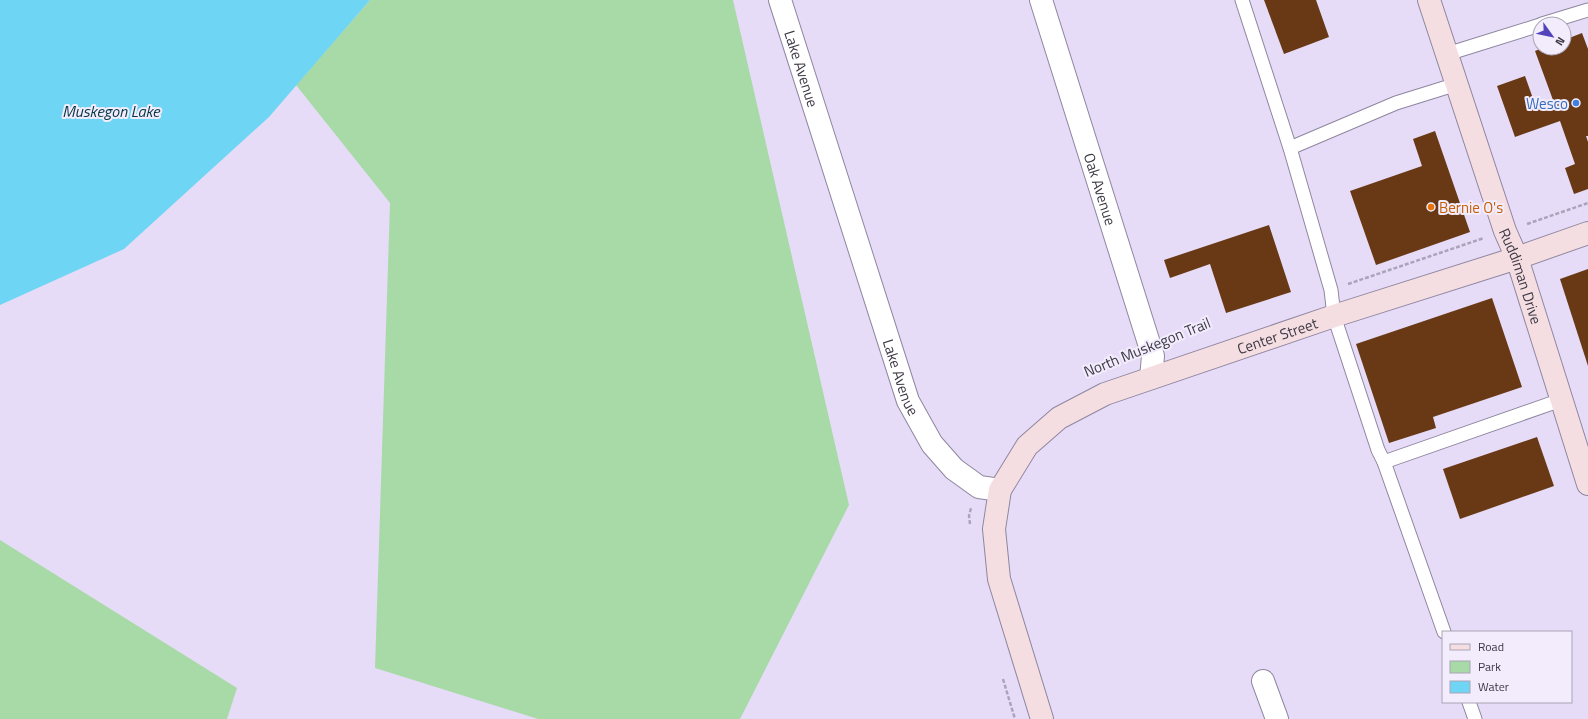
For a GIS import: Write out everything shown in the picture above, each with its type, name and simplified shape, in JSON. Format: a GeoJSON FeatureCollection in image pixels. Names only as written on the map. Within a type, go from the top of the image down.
{"type":"FeatureCollection","features":[{"type":"Feature","properties":{"kind":"street","name":"Lake Avenue"},"geometry":{"type":"LineString","coordinates":[[780,0],[908,401],[932,444],[954,469],[989,488]]}},
{"type":"Feature","properties":{"kind":"street","name":"Oak Avenue"},"geometry":{"type":"LineString","coordinates":[[1041,0],[1153,356],[1151,378]]}},
{"type":"Feature","properties":{"kind":"street","name":"Ruddiman Drive"},"geometry":{"type":"LineString","coordinates":[[1429,0],[1505,231],[1517,258],[1561,400],[1581,440],[1588,484]]}},
{"type":"Feature","properties":{"kind":"street","name":"Center Street"},"geometry":{"type":"LineString","coordinates":[[989,488],[1027,446],[1060,418],[1105,394],[1334,316],[1517,258],[1588,233]]}},
{"type":"Feature","properties":{"kind":"street"},"geometry":{"type":"LineString","coordinates":[[989,488],[999,578],[1042,719]]}},
{"type":"Feature","properties":{"kind":"street"},"geometry":{"type":"LineString","coordinates":[[1262,681],[1277,719]]}},
{"type":"Feature","properties":{"kind":"lane"},"geometry":{"type":"LineString","coordinates":[[1242,0],[1290,148],[1331,290],[1334,316],[1378,450],[1384,462],[1444,631]]}},
{"type":"Feature","properties":{"kind":"lane"},"geometry":{"type":"LineString","coordinates":[[1568,16],[1588,10]]}},
{"type":"Feature","properties":{"kind":"lane"},"geometry":{"type":"LineString","coordinates":[[1447,54],[1532,27]]}},
{"type":"Feature","properties":{"kind":"lane"},"geometry":{"type":"LineString","coordinates":[[1290,148],[1396,103],[1457,84]]}},
{"type":"Feature","properties":{"kind":"lane"},"geometry":{"type":"LineString","coordinates":[[1384,462],[1561,400]]}},
{"type":"Feature","properties":{"kind":"lane"},"geometry":{"type":"LineString","coordinates":[[1469,703],[1475,719]]}},
{"type":"Feature","properties":{"kind":"path"},"geometry":{"type":"LineString","coordinates":[[1331,290],[1588,203]]}},
{"type":"Feature","properties":{"kind":"path"},"geometry":{"type":"LineString","coordinates":[[971,531],[969,516],[989,488]]}},
{"type":"Feature","properties":{"kind":"path"},"geometry":{"type":"LineString","coordinates":[[1002,674],[1015,719]]}},
{"type":"Feature","properties":{"kind":"green space"},"geometry":{"type":"Polygon","coordinates":[[[370,0],[733,0],[849,505],[740,719],[538,719],[375,668],[390,203],[296,85],[370,0]]]}},
{"type":"Feature","properties":{"kind":"green space"},"geometry":{"type":"Polygon","coordinates":[[[0,540],[237,688],[227,719],[0,719],[0,540]]]}},
{"type":"Feature","properties":{"kind":"water","name":"Muskegon Lake"},"geometry":{"type":"Polygon","coordinates":[[[0,0],[370,0],[269,117],[124,249],[0,305],[0,0]]]}},
{"type":"Feature","properties":{"kind":"building"},"geometry":{"type":"Polygon","coordinates":[[[1264,0],[1316,0],[1329,37],[1284,54],[1264,0]]]}},
{"type":"Feature","properties":{"kind":"building"},"geometry":{"type":"Polygon","coordinates":[[[1582,33],[1588,49],[1588,136],[1586,136],[1588,142],[1588,189],[1574,194],[1565,168],[1575,164],[1560,121],[1515,137],[1497,86],[1525,76],[1536,107],[1553,100],[1537,56],[1572,56],[1572,37],[1582,33]]]}},
{"type":"Feature","properties":{"kind":"building"},"geometry":{"type":"Polygon","coordinates":[[[1435,131],[1470,232],[1376,265],[1350,191],[1422,166],[1413,139],[1435,131]]]}},
{"type":"Feature","properties":{"kind":"building"},"geometry":{"type":"Polygon","coordinates":[[[1269,225],[1291,292],[1226,313],[1210,264],[1170,278],[1164,260],[1269,225]]]}},
{"type":"Feature","properties":{"kind":"building"},"geometry":{"type":"Polygon","coordinates":[[[1588,269],[1588,366],[1560,279],[1588,269]]]}},
{"type":"Feature","properties":{"kind":"building"},"geometry":{"type":"Polygon","coordinates":[[[1492,298],[1522,387],[1433,417],[1436,428],[1389,443],[1356,344],[1492,298]]]}},
{"type":"Feature","properties":{"kind":"building"},"geometry":{"type":"Polygon","coordinates":[[[1537,437],[1554,486],[1460,519],[1443,469],[1537,437]]]}},
{"type":"Feature","properties":{"kind":"place","name":"Wesco"},"geometry":{"type":"Point","coordinates":[1576,103]}},
{"type":"Feature","properties":{"kind":"place","name":"Bernie O's"},"geometry":{"type":"Point","coordinates":[1431,207]}}]}
